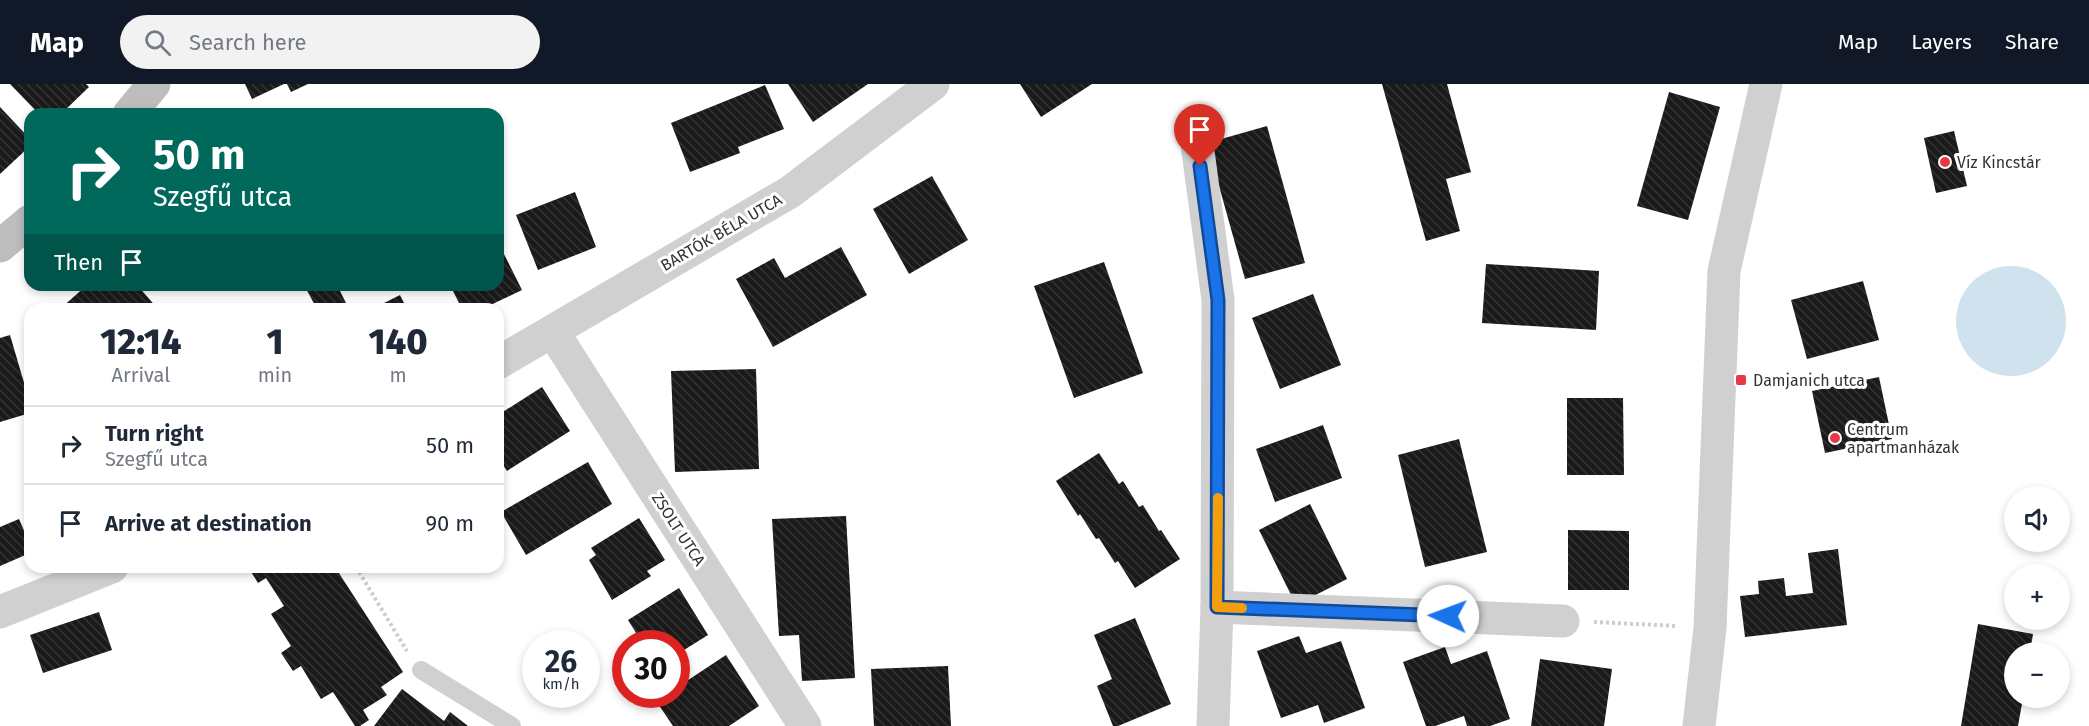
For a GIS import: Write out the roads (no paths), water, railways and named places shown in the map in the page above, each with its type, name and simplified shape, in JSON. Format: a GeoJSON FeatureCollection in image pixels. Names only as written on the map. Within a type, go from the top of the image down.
{"type":"FeatureCollection","features":[{"type":"Feature","properties":{"kind":"street"},"geometry":{"type":"LineString","coordinates":[[134,108],[154,84]]}},
{"type":"Feature","properties":{"kind":"street","name":"BARTÓK BÉLA UTCA"},"geometry":{"type":"LineString","coordinates":[[504,360],[789,192],[933,84]]}},
{"type":"Feature","properties":{"kind":"street"},"geometry":{"type":"LineString","coordinates":[[1699,726],[1710,628],[1724,271],[1766,84]]}},
{"type":"Feature","properties":{"kind":"street"},"geometry":{"type":"LineString","coordinates":[[1197,144],[1218,300],[1217,607],[1212,726]]}},
{"type":"Feature","properties":{"kind":"street"},"geometry":{"type":"LineString","coordinates":[[0,246],[24,227]]}},
{"type":"Feature","properties":{"kind":"street","name":"ZSOLT UTCA"},"geometry":{"type":"LineString","coordinates":[[553,332],[805,726]]}},
{"type":"Feature","properties":{"kind":"street"},"geometry":{"type":"LineString","coordinates":[[0,612],[97,573]]}},
{"type":"Feature","properties":{"kind":"street"},"geometry":{"type":"LineString","coordinates":[[1217,607],[1563,621]]}},
{"type":"Feature","properties":{"kind":"lane"},"geometry":{"type":"LineString","coordinates":[[421,670],[512,726]]}},
{"type":"Feature","properties":{"kind":"water"},"geometry":{"type":"Polygon","coordinates":[[[2011,266],[2032,270],[2050,282],[2062,300],[2066,321],[2062,342],[2050,360],[2032,372],[2011,376],[1990,372],[1972,360],[1960,342],[1956,321],[1960,300],[1972,282],[1990,270],[2011,266]]]}},
{"type":"Feature","properties":{"kind":"place","name":"Víz Kincstár"},"geometry":{"type":"Point","coordinates":[1945,162]}},
{"type":"Feature","properties":{"kind":"place","name":"Damjanich utca"},"geometry":{"type":"Point","coordinates":[1741,380]}},
{"type":"Feature","properties":{"kind":"place","name":"Centrum apartmanházak"},"geometry":{"type":"Point","coordinates":[1835,438]}}]}
